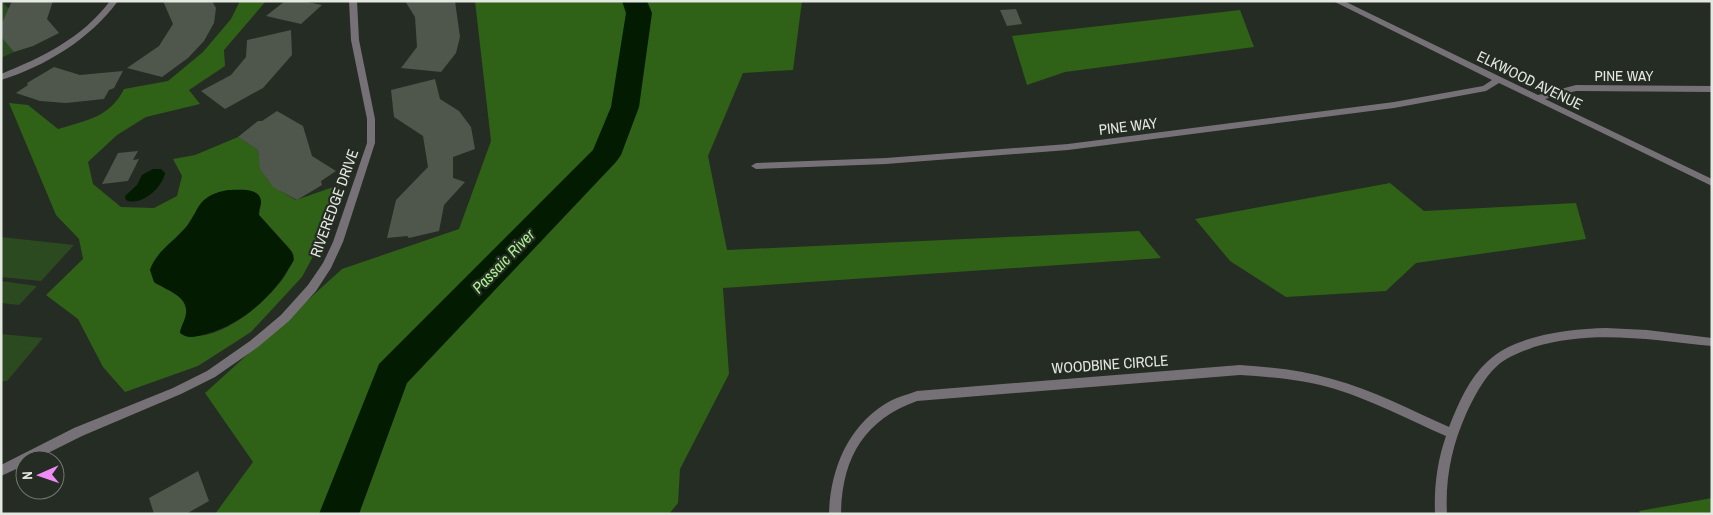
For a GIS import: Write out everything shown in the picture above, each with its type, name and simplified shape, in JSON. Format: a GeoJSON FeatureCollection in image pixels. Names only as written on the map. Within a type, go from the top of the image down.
{"type":"FeatureCollection","features":[{"type":"Feature","properties":{"kind":"street"},"geometry":{"type":"LineString","coordinates":[[1,77],[41,60],[72,43],[97,22],[114,1]]}},
{"type":"Feature","properties":{"kind":"street","name":"RIVEREDGE DRIVE"},"geometry":{"type":"LineString","coordinates":[[1,471],[78,432],[177,392],[210,374],[254,344],[285,318],[312,288],[328,265],[338,242],[371,143],[371,119],[355,40],[354,1]]}},
{"type":"Feature","properties":{"kind":"street","name":"ELKWOOD AVENUE"},"geometry":{"type":"LineString","coordinates":[[1337,1],[1712,183]]}},
{"type":"Feature","properties":{"kind":"street","name":"PINE WAY"},"geometry":{"type":"LineString","coordinates":[[756,166],[886,162],[1068,148],[1394,105],[1486,88],[1497,80]]}},
{"type":"Feature","properties":{"kind":"street","name":"PINE WAY"},"geometry":{"type":"LineString","coordinates":[[1537,98],[1576,88],[1712,89]]}},
{"type":"Feature","properties":{"kind":"street"},"geometry":{"type":"LineString","coordinates":[[1441,514],[1439,490],[1450,433],[1469,395],[1498,359],[1524,346],[1585,332],[1623,331],[1712,342]]}},
{"type":"Feature","properties":{"kind":"street","name":"WOODBINE CIRCLE"},"geometry":{"type":"LineString","coordinates":[[835,514],[834,497],[838,474],[850,444],[888,408],[916,396],[1240,370],[1281,372],[1334,384],[1389,405],[1450,433]]}},
{"type":"Feature","properties":{"kind":"green space"},"geometry":{"type":"Polygon","coordinates":[[[1,1],[9,9],[4,22],[3,32],[6,41],[14,52],[1,58],[1,1]]]}},
{"type":"Feature","properties":{"kind":"green space"},"geometry":{"type":"Polygon","coordinates":[[[240,1],[266,1],[224,50],[225,66],[189,90],[200,104],[146,117],[117,135],[88,162],[93,184],[121,207],[154,208],[177,196],[182,176],[173,159],[195,155],[238,137],[258,150],[262,169],[269,181],[296,200],[339,185],[318,247],[302,277],[251,332],[198,366],[125,392],[103,367],[78,319],[46,295],[83,259],[79,239],[56,215],[9,103],[28,105],[58,129],[96,117],[118,99],[124,89],[168,81],[203,52],[231,19],[240,1]],[[229,190],[217,193],[193,216],[187,226],[161,253],[154,282],[176,294],[184,303],[186,314],[180,333],[199,336],[211,334],[234,323],[266,298],[287,272],[294,256],[259,215],[261,203],[246,190],[229,190]]]}},
{"type":"Feature","properties":{"kind":"green space"},"geometry":{"type":"Polygon","coordinates":[[[475,1],[802,1],[793,70],[743,73],[708,156],[727,250],[1139,231],[1161,258],[723,288],[729,374],[680,469],[678,503],[669,514],[215,514],[253,462],[205,393],[342,269],[459,229],[491,141],[475,1]]]}},
{"type":"Feature","properties":{"kind":"green space"},"geometry":{"type":"Polygon","coordinates":[[[1240,10],[1254,47],[1065,72],[1027,85],[1012,36],[1240,10]]]}},
{"type":"Feature","properties":{"kind":"green space"},"geometry":{"type":"Polygon","coordinates":[[[1390,183],[1424,211],[1576,203],[1586,239],[1416,263],[1386,291],[1286,297],[1230,261],[1195,219],[1390,183]]]}},
{"type":"Feature","properties":{"kind":"green space"},"geometry":{"type":"Polygon","coordinates":[[[1,237],[74,245],[41,281],[1,277],[1,237]]]}},
{"type":"Feature","properties":{"kind":"green space"},"geometry":{"type":"Polygon","coordinates":[[[1,281],[37,286],[19,305],[1,303],[1,281]]]}},
{"type":"Feature","properties":{"kind":"green space"},"geometry":{"type":"Polygon","coordinates":[[[1,334],[43,338],[7,381],[1,381],[1,334]]]}},
{"type":"Feature","properties":{"kind":"green space"},"geometry":{"type":"Polygon","coordinates":[[[1712,498],[1712,514],[1641,514],[1639,511],[1712,498]]]}},
{"type":"Feature","properties":{"kind":"shaded area"},"geometry":{"type":"Polygon","coordinates":[[[153,169],[161,169],[165,173],[160,185],[150,195],[138,201],[126,200],[125,196],[137,185],[142,175],[153,169]]]}},
{"type":"Feature","properties":{"kind":"shaded area"},"geometry":{"type":"Polygon","coordinates":[[[229,190],[249,190],[258,194],[261,203],[259,215],[292,252],[294,260],[268,296],[246,315],[206,334],[193,337],[186,336],[180,333],[186,314],[184,303],[176,294],[154,282],[150,270],[161,252],[187,226],[204,200],[216,193],[229,190]]]}},
{"type":"Feature","properties":{"kind":"building"},"geometry":{"type":"Polygon","coordinates":[[[12,1],[53,1],[47,19],[59,33],[33,46],[14,52],[3,39],[1,25],[12,1]]]}},
{"type":"Feature","properties":{"kind":"building"},"geometry":{"type":"Polygon","coordinates":[[[163,1],[212,1],[216,8],[214,23],[204,41],[188,58],[162,77],[127,68],[159,46],[173,24],[163,1]]]}},
{"type":"Feature","properties":{"kind":"building"},"geometry":{"type":"Polygon","coordinates":[[[285,1],[303,1],[322,5],[301,24],[266,16],[285,1]]]}},
{"type":"Feature","properties":{"kind":"building"},"geometry":{"type":"Polygon","coordinates":[[[405,1],[455,1],[460,37],[456,53],[441,72],[401,68],[417,47],[415,17],[405,1]]]}},
{"type":"Feature","properties":{"kind":"building"},"geometry":{"type":"Polygon","coordinates":[[[1016,9],[1022,24],[1007,26],[1000,10],[1016,9]]]}},
{"type":"Feature","properties":{"kind":"building"},"geometry":{"type":"Polygon","coordinates":[[[291,30],[292,55],[263,88],[225,109],[201,91],[231,75],[246,57],[247,40],[291,30]]]}},
{"type":"Feature","properties":{"kind":"building"},"geometry":{"type":"Polygon","coordinates":[[[54,67],[80,75],[123,71],[114,88],[109,90],[104,99],[66,103],[40,101],[16,93],[28,85],[27,83],[54,67]]]}},
{"type":"Feature","properties":{"kind":"building"},"geometry":{"type":"Polygon","coordinates":[[[435,79],[440,99],[459,111],[471,127],[475,149],[453,157],[453,178],[465,182],[444,205],[439,231],[409,238],[407,236],[387,238],[396,200],[428,167],[423,136],[394,117],[391,90],[435,79]]]}},
{"type":"Feature","properties":{"kind":"building"},"geometry":{"type":"Polygon","coordinates":[[[277,111],[303,126],[312,156],[336,171],[321,181],[322,185],[297,200],[273,187],[260,169],[258,150],[238,137],[258,121],[262,121],[277,111]]]}},
{"type":"Feature","properties":{"kind":"building"},"geometry":{"type":"Polygon","coordinates":[[[138,151],[133,160],[139,159],[128,181],[102,184],[118,153],[138,151]]]}},
{"type":"Feature","properties":{"kind":"building"},"geometry":{"type":"Polygon","coordinates":[[[198,471],[209,501],[186,514],[154,514],[149,498],[198,471]]]}},
{"type":"Feature","properties":{"kind":"waterway","name":"Passaic River"},"geometry":{"type":"LineString","coordinates":[[339,514],[392,375],[606,155],[625,107],[639,13],[634,1]]}}]}
